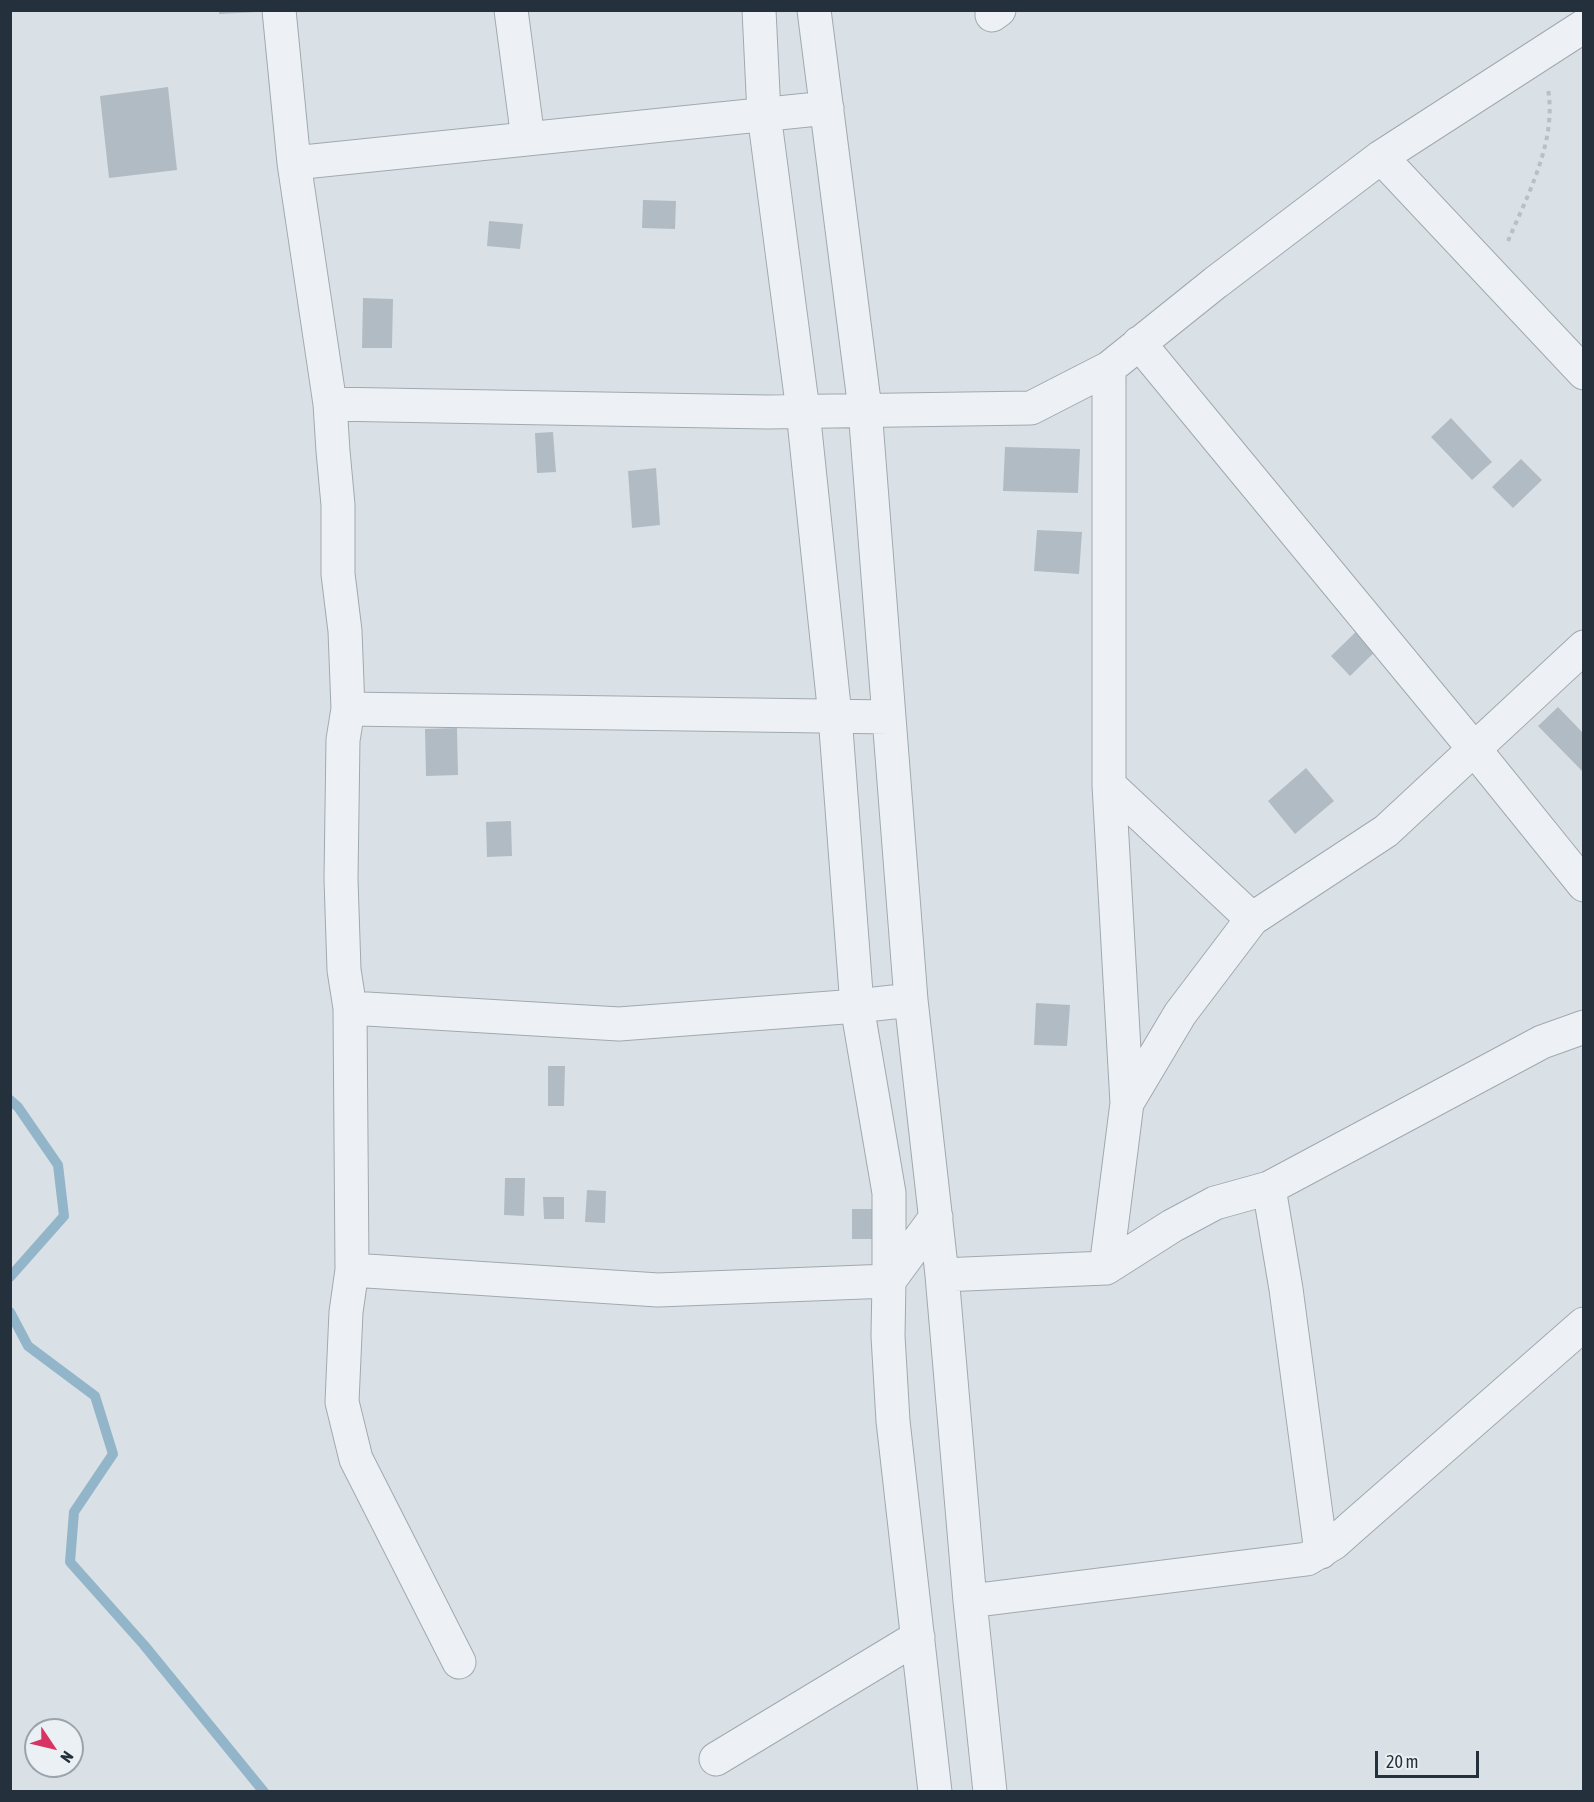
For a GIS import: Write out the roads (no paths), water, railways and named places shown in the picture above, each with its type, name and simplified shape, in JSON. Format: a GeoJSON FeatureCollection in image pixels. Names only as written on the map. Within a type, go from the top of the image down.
{"type":"FeatureCollection","features":[{"type":"Feature","properties":{"kind":"street"},"geometry":{"type":"LineString","coordinates":[[279,10],[294,163],[330,404],[338,505],[338,574],[345,631],[348,709],[343,752],[341,879],[344,970],[350,1008],[352,1270],[346,1312],[342,1402],[356,1459],[459,1662]]}},
{"type":"Feature","properties":{"kind":"street"},"geometry":{"type":"LineString","coordinates":[[511,10],[528,139]]}},
{"type":"Feature","properties":{"kind":"street"},"geometry":{"type":"LineString","coordinates":[[759,10],[764,114],[803,411],[835,716],[857,1006],[889,1193],[888,1336],[893,1420],[935,1791]]}},
{"type":"Feature","properties":{"kind":"street"},"geometry":{"type":"LineString","coordinates":[[814,10],[865,409],[911,1000],[942,1275],[970,1600],[990,1791]]}},
{"type":"Feature","properties":{"kind":"street"},"geometry":{"type":"LineString","coordinates":[[330,404],[803,411],[1030,408],[1109,368],[1381,156],[1584,26]]}},
{"type":"Feature","properties":{"kind":"street"},"geometry":{"type":"LineString","coordinates":[[294,163],[827,108]]}},
{"type":"Feature","properties":{"kind":"street"},"geometry":{"type":"LineString","coordinates":[[1381,156],[1493,276],[1578,357]]}},
{"type":"Feature","properties":{"kind":"street"},"geometry":{"type":"LineString","coordinates":[[1139,343],[1584,885]]}},
{"type":"Feature","properties":{"kind":"street"},"geometry":{"type":"LineString","coordinates":[[1106,1268],[1127,1103],[1109,785],[1109,368]]}},
{"type":"Feature","properties":{"kind":"street"},"geometry":{"type":"LineString","coordinates":[[1127,1103],[1180,1014],[1252,919],[1386,831],[1584,647]]}},
{"type":"Feature","properties":{"kind":"street"},"geometry":{"type":"LineString","coordinates":[[348,709],[889,717]]}},
{"type":"Feature","properties":{"kind":"street"},"geometry":{"type":"LineString","coordinates":[[1109,785],[1252,919]]}},
{"type":"Feature","properties":{"kind":"street"},"geometry":{"type":"LineString","coordinates":[[350,1008],[619,1024],[911,1000]]}},
{"type":"Feature","properties":{"kind":"street"},"geometry":{"type":"LineString","coordinates":[[942,1275],[1106,1268],[1172,1226],[1215,1203],[1269,1188],[1542,1042],[1584,1027]]}},
{"type":"Feature","properties":{"kind":"street"},"geometry":{"type":"LineString","coordinates":[[1269,1188],[1286,1289],[1322,1552]]}},
{"type":"Feature","properties":{"kind":"street"},"geometry":{"type":"LineString","coordinates":[[889,1281],[936,1217]]}},
{"type":"Feature","properties":{"kind":"street"},"geometry":{"type":"LineString","coordinates":[[352,1270],[658,1290],[889,1281]]}},
{"type":"Feature","properties":{"kind":"street"},"geometry":{"type":"LineString","coordinates":[[970,1600],[1307,1559],[1322,1552],[1352,1527],[1584,1324]]}},
{"type":"Feature","properties":{"kind":"street"},"geometry":{"type":"LineString","coordinates":[[717,1759],[918,1637]]}},
{"type":"Feature","properties":{"kind":"waterway"},"geometry":{"type":"LineString","coordinates":[[10,1100],[18,1107],[58,1165],[64,1216],[10,1277]]}},
{"type":"Feature","properties":{"kind":"waterway"},"geometry":{"type":"LineString","coordinates":[[10,1312],[28,1346],[95,1396],[113,1454],[74,1512],[70,1562],[144,1645],[264,1792]]}}]}
